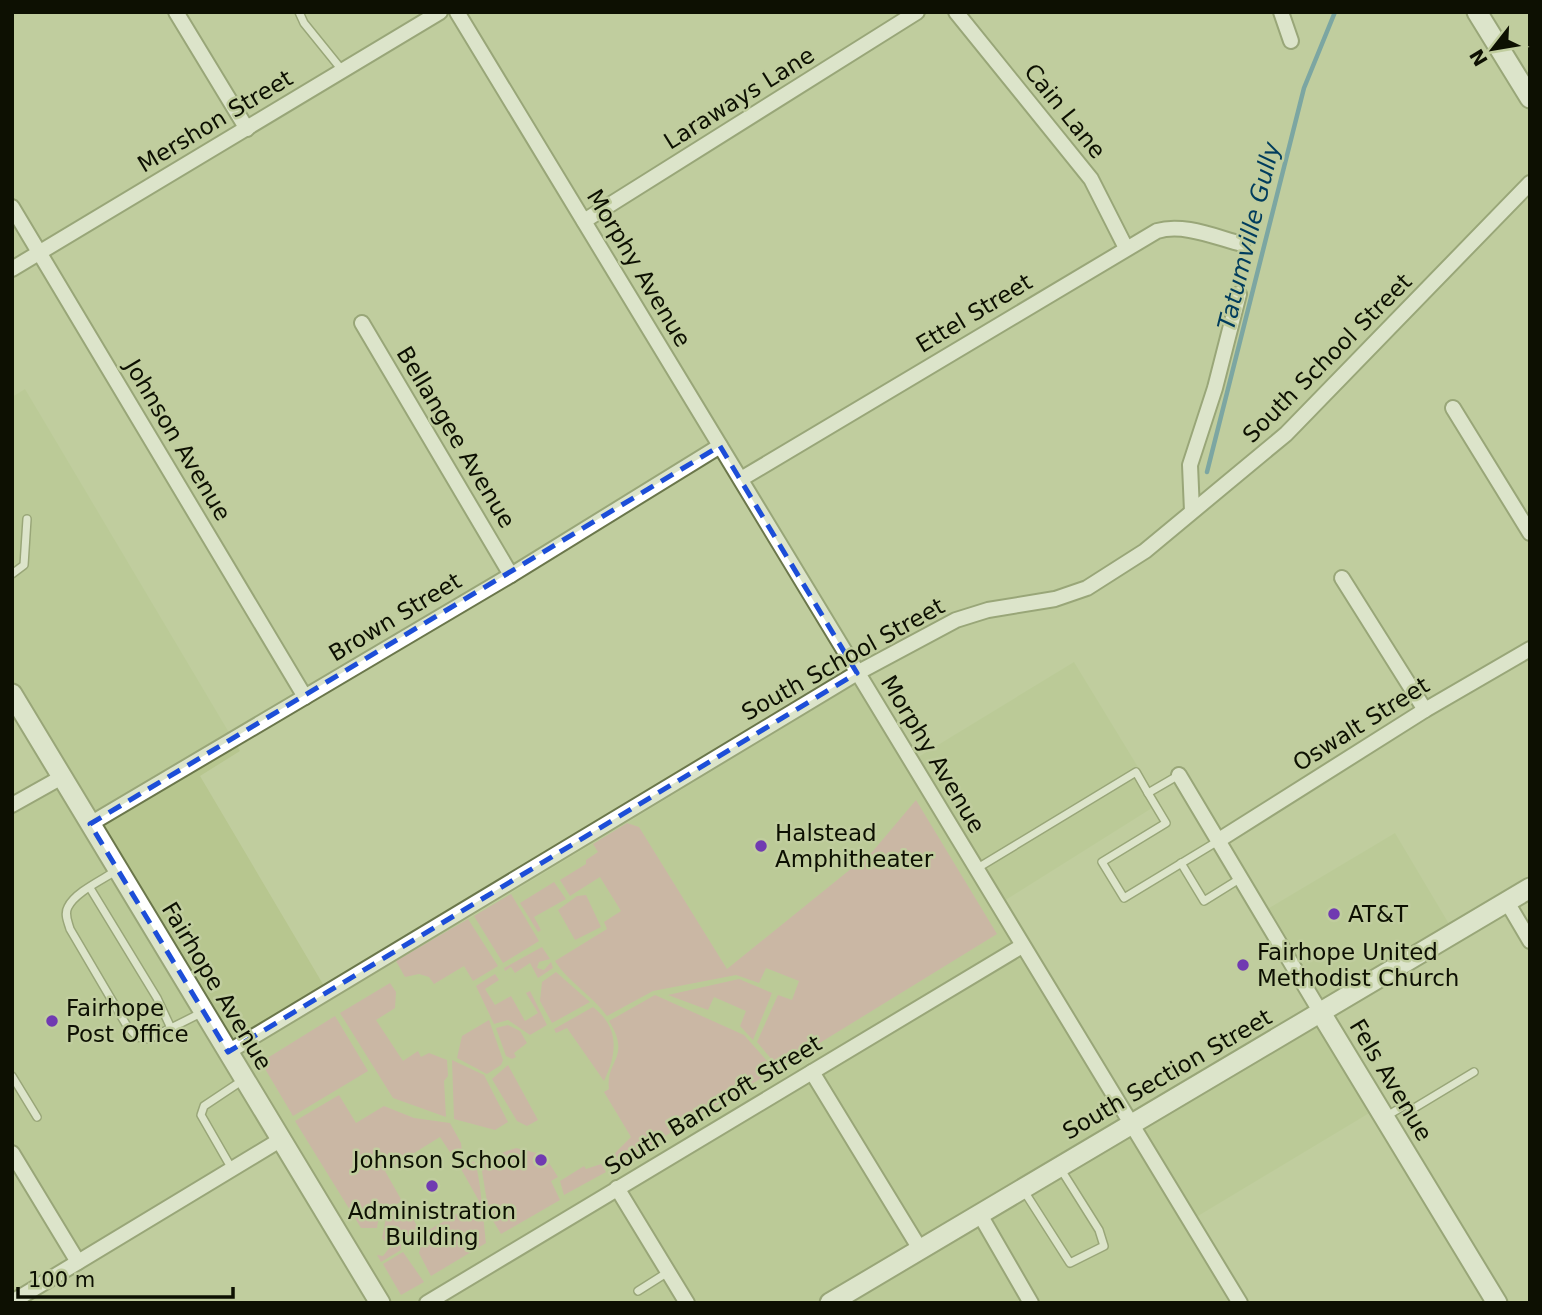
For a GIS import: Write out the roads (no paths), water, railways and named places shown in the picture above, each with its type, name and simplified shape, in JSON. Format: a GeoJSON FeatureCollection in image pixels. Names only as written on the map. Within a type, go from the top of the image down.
{"type":"FeatureCollection","features":[{"type":"Feature","properties":{"kind":"street"},"geometry":{"type":"LineString","coordinates":[[176,12],[247,129]]}},
{"type":"Feature","properties":{"kind":"street","name":"Mershon Street"},"geometry":{"type":"LineString","coordinates":[[12,269],[440,12]]}},
{"type":"Feature","properties":{"kind":"street","name":"Morphy Avenue"},"geometry":{"type":"LineString","coordinates":[[457,12],[1240,1303]]}},
{"type":"Feature","properties":{"kind":"street","name":"Laraways Lane"},"geometry":{"type":"LineString","coordinates":[[584,221],[917,12]]}},
{"type":"Feature","properties":{"kind":"street","name":"Cain Lane"},"geometry":{"type":"LineString","coordinates":[[956,12],[1091,179],[1126,248]]}},
{"type":"Feature","properties":{"kind":"street"},"geometry":{"type":"LineString","coordinates":[[1281,12],[1291,41]]}},
{"type":"Feature","properties":{"kind":"street"},"geometry":{"type":"LineString","coordinates":[[1478,12],[1530,98]]}},
{"type":"Feature","properties":{"kind":"street","name":"South School Street"},"geometry":{"type":"LineString","coordinates":[[228,1052],[857,673],[956,620],[988,610],[1055,599],[1087,588],[1145,551],[1286,434],[1530,183]]}},
{"type":"Feature","properties":{"kind":"street","name":"Johnson Avenue"},"geometry":{"type":"LineString","coordinates":[[12,207],[305,697]]}},
{"type":"Feature","properties":{"kind":"street","name":"Ettel Street"},"geometry":{"type":"LineString","coordinates":[[741,479],[1126,248],[1168,227],[1242,244]]}},
{"type":"Feature","properties":{"kind":"street"},"geometry":{"type":"LineString","coordinates":[[1192,511],[1190,465],[1215,388],[1239,293]]}},
{"type":"Feature","properties":{"kind":"street","name":"Bellangee Avenue"},"geometry":{"type":"LineString","coordinates":[[362,323],[511,575]]}},
{"type":"Feature","properties":{"kind":"street"},"geometry":{"type":"LineString","coordinates":[[1453,408],[1530,533]]}},
{"type":"Feature","properties":{"kind":"street","name":"Brown Street"},"geometry":{"type":"LineString","coordinates":[[90,824],[511,575],[720,446]]}},
{"type":"Feature","properties":{"kind":"street"},"geometry":{"type":"LineString","coordinates":[[1342,578],[1425,710]]}},
{"type":"Feature","properties":{"kind":"street","name":"Oswalt Street"},"geometry":{"type":"LineString","coordinates":[[1219,840],[1425,710],[1530,649]]}},
{"type":"Feature","properties":{"kind":"street","name":"Fairhope Avenue"},"geometry":{"type":"LineString","coordinates":[[12,694],[380,1303]]}},
{"type":"Feature","properties":{"kind":"street","name":"Fels Avenue"},"geometry":{"type":"LineString","coordinates":[[1179,775],[1497,1303]]}},
{"type":"Feature","properties":{"kind":"street"},"geometry":{"type":"LineString","coordinates":[[12,805],[62,777]]}},
{"type":"Feature","properties":{"kind":"street","name":"South Section Street"},"geometry":{"type":"LineString","coordinates":[[830,1303],[1130,1122],[1321,1013],[1530,888]]}},
{"type":"Feature","properties":{"kind":"street"},"geometry":{"type":"LineString","coordinates":[[1507,902],[1530,940]]}},
{"type":"Feature","properties":{"kind":"street","name":"South Bancroft Street"},"geometry":{"type":"LineString","coordinates":[[428,1303],[1022,946]]}},
{"type":"Feature","properties":{"kind":"street"},"geometry":{"type":"LineString","coordinates":[[812,1073],[920,1249]]}},
{"type":"Feature","properties":{"kind":"street"},"geometry":{"type":"LineString","coordinates":[[12,1301],[280,1140]]}},
{"type":"Feature","properties":{"kind":"street"},"geometry":{"type":"LineString","coordinates":[[12,1153],[78,1262]]}},
{"type":"Feature","properties":{"kind":"street"},"geometry":{"type":"LineString","coordinates":[[617,1188],[687,1303]]}},
{"type":"Feature","properties":{"kind":"street"},"geometry":{"type":"LineString","coordinates":[[979,1213],[1031,1303]]}},
{"type":"Feature","properties":{"kind":"lane"},"geometry":{"type":"LineString","coordinates":[[299,12],[304,23],[343,71]]}},
{"type":"Feature","properties":{"kind":"lane"},"geometry":{"type":"LineString","coordinates":[[12,573],[24,565],[27,519]]}},
{"type":"Feature","properties":{"kind":"lane"},"geometry":{"type":"LineString","coordinates":[[976,869],[1136,772],[1166,823],[1102,862],[1124,898],[1219,840]]}},
{"type":"Feature","properties":{"kind":"lane"},"geometry":{"type":"LineString","coordinates":[[1148,793],[1179,775]]}},
{"type":"Feature","properties":{"kind":"lane"},"geometry":{"type":"LineString","coordinates":[[1181,863],[1204,901],[1241,878]]}},
{"type":"Feature","properties":{"kind":"lane"},"geometry":{"type":"LineString","coordinates":[[118,870],[68,906],[66,915],[70,929],[127,1026],[137,1037],[149,1039],[204,1011]]}},
{"type":"Feature","properties":{"kind":"lane"},"geometry":{"type":"LineString","coordinates":[[90,888],[157,998],[170,1026]]}},
{"type":"Feature","properties":{"kind":"lane"},"geometry":{"type":"LineString","coordinates":[[1385,1117],[1407,1104],[1410,1110],[1474,1072]]}},
{"type":"Feature","properties":{"kind":"lane"},"geometry":{"type":"LineString","coordinates":[[12,1076],[37,1117]]}},
{"type":"Feature","properties":{"kind":"lane"},"geometry":{"type":"LineString","coordinates":[[233,1169],[201,1115],[204,1106],[244,1079]]}},
{"type":"Feature","properties":{"kind":"lane"},"geometry":{"type":"LineString","coordinates":[[1022,1188],[1064,1259],[1070,1264],[1090,1256],[1104,1246],[1099,1230],[1058,1166]]}},
{"type":"Feature","properties":{"kind":"lane"},"geometry":{"type":"LineString","coordinates":[[638,1291],[668,1272]]}},
{"type":"Feature","properties":{"kind":"waterway","name":"Tatumville Gully"},"geometry":{"type":"LineString","coordinates":[[1207,472],[1304,88],[1335,12]]}},
{"type":"Feature","properties":{"kind":"place","name":"Halstead Amphitheater"},"geometry":{"type":"Point","coordinates":[761,846]}},
{"type":"Feature","properties":{"kind":"place","name":"AT&T"},"geometry":{"type":"Point","coordinates":[1334,914]}},
{"type":"Feature","properties":{"kind":"place","name":"Fairhope United Methodist Church"},"geometry":{"type":"Point","coordinates":[1243,965]}},
{"type":"Feature","properties":{"kind":"place","name":"Fairhope Post Office"},"geometry":{"type":"Point","coordinates":[52,1021]}},
{"type":"Feature","properties":{"kind":"place","name":"Johnson School"},"geometry":{"type":"Point","coordinates":[541,1160]}},
{"type":"Feature","properties":{"kind":"place","name":"Administration Building"},"geometry":{"type":"Point","coordinates":[432,1186]}}]}
